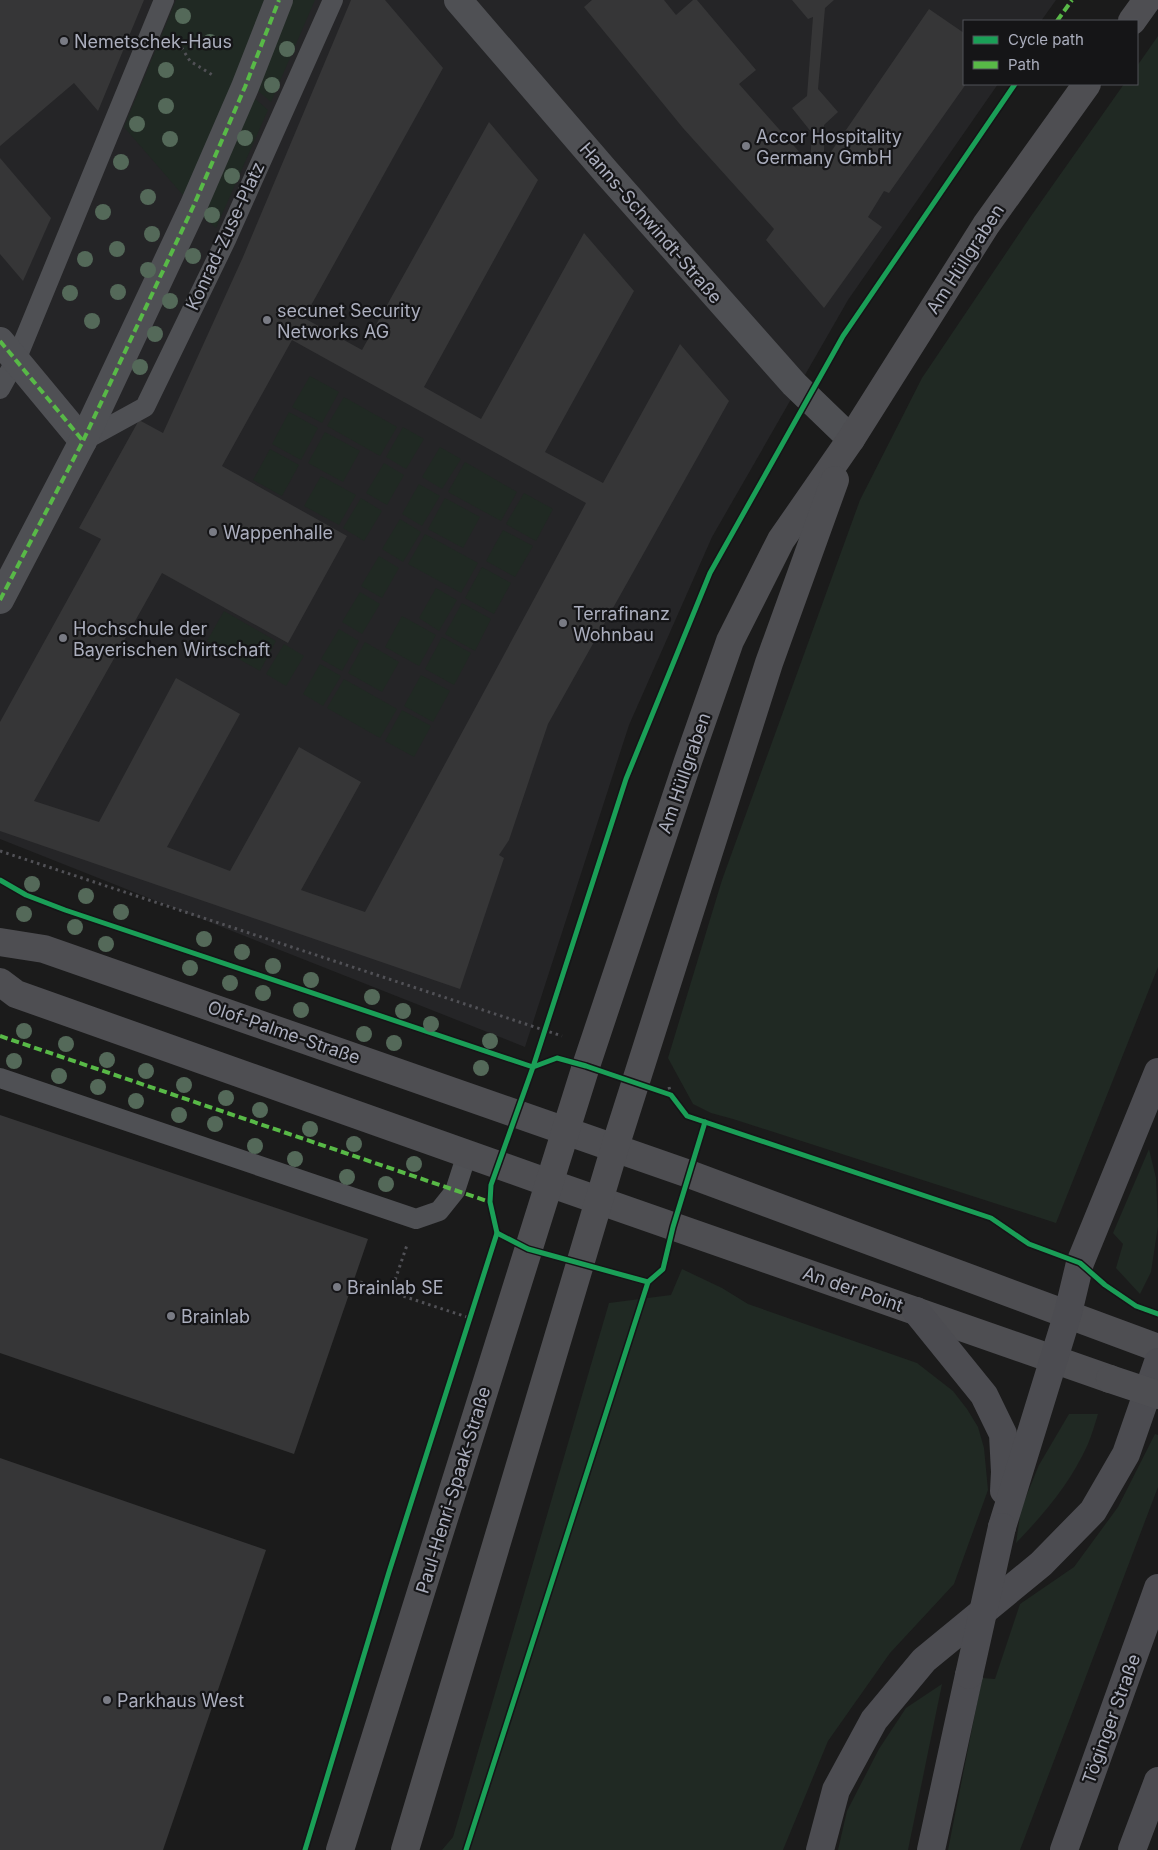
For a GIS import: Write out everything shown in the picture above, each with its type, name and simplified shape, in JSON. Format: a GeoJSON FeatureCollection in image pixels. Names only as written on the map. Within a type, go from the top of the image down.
{"type":"FeatureCollection","features":[{"type":"Feature","properties":{"kind":"highway"},"geometry":{"type":"LineString","coordinates":[[930,1850],[1002,1527],[1068,1313],[1080,1262],[1158,1072]]}},
{"type":"Feature","properties":{"kind":"highway"},"geometry":{"type":"LineString","coordinates":[[916,1311],[984,1395],[1003,1434],[1005,1472],[1002,1527]]}},
{"type":"Feature","properties":{"kind":"highway"},"geometry":{"type":"LineString","coordinates":[[820,1850],[836,1790],[874,1720],[924,1660],[1040,1564],[1093,1511],[1126,1454],[1158,1362]]}},
{"type":"Feature","properties":{"kind":"highway","name":"Töginger Straße"},"geometry":{"type":"LineString","coordinates":[[1064,1850],[1158,1588]]}},
{"type":"Feature","properties":{"kind":"highway"},"geometry":{"type":"LineString","coordinates":[[1132,1850],[1158,1781]]}},
{"type":"Feature","properties":{"kind":"main road"},"geometry":{"type":"LineString","coordinates":[[1133,20],[1147,0]]}},
{"type":"Feature","properties":{"kind":"main road","name":"Am Hüllgraben"},"geometry":{"type":"LineString","coordinates":[[566,1130],[592,1047],[730,641],[782,540],[851,439],[986,225],[1086,85]]}},
{"type":"Feature","properties":{"kind":"main road","name":"Am Hüllgraben"},"geometry":{"type":"LineString","coordinates":[[615,1147],[769,663],[851,439]]}},
{"type":"Feature","properties":{"kind":"main road","name":"Olof-Palme-Straße"},"geometry":{"type":"LineString","coordinates":[[0,942],[44,949],[566,1130]]}},
{"type":"Feature","properties":{"kind":"main road"},"geometry":{"type":"LineString","coordinates":[[0,982],[16,994],[549,1183]]}},
{"type":"Feature","properties":{"kind":"main road"},"geometry":{"type":"LineString","coordinates":[[566,1130],[1068,1313],[1158,1348]]}},
{"type":"Feature","properties":{"kind":"main road","name":"Paul-Henri-Spaak-Straße"},"geometry":{"type":"LineString","coordinates":[[340,1850],[566,1130]]}},
{"type":"Feature","properties":{"kind":"main road"},"geometry":{"type":"LineString","coordinates":[[405,1850],[615,1147]]}},
{"type":"Feature","properties":{"kind":"main road","name":"An der Point"},"geometry":{"type":"LineString","coordinates":[[549,1183],[1158,1395]]}},
{"type":"Feature","properties":{"kind":"street"},"geometry":{"type":"LineString","coordinates":[[0,600],[83,442],[193,207],[245,87],[279,0]]}},
{"type":"Feature","properties":{"kind":"street","name":"Hanns-Schwindt-Straße"},"geometry":{"type":"LineString","coordinates":[[458,0],[606,173],[794,384],[851,439]]}},
{"type":"Feature","properties":{"kind":"street"},"geometry":{"type":"LineString","coordinates":[[8,350],[83,442]]}},
{"type":"Feature","properties":{"kind":"lane","name":"Konrad-Zuse-Platz"},"geometry":{"type":"LineString","coordinates":[[83,442],[145,407],[226,240],[333,0]]}},
{"type":"Feature","properties":{"kind":"lane"},"geometry":{"type":"LineString","coordinates":[[0,389],[8,350],[162,6]]}},
{"type":"Feature","properties":{"kind":"lane"},"geometry":{"type":"LineString","coordinates":[[0,1078],[416,1219],[440,1211],[455,1191],[467,1154]]}},
{"type":"Feature","properties":{"kind":"path"},"geometry":{"type":"LineString","coordinates":[[162,6],[190,61],[223,82],[245,87]]}},
{"type":"Feature","properties":{"kind":"path"},"geometry":{"type":"LineString","coordinates":[[0,851],[592,1047]]}},
{"type":"Feature","properties":{"kind":"path"},"geometry":{"type":"LineString","coordinates":[[639,1073],[671,1095]]}},
{"type":"Feature","properties":{"kind":"path"},"geometry":{"type":"LineString","coordinates":[[639,1073],[665,1073],[671,1095]]}},
{"type":"Feature","properties":{"kind":"path"},"geometry":{"type":"LineString","coordinates":[[354,1280],[470,1318]]}},
{"type":"Feature","properties":{"kind":"shaded area"},"geometry":{"type":"Polygon","coordinates":[[[0,0],[1056,0],[1042,20],[963,20],[963,85],[997,85],[848,300],[712,537],[629,725],[525,1047],[0,839],[0,0]]]}},
{"type":"Feature","properties":{"kind":"shaded area"},"geometry":{"type":"Polygon","coordinates":[[[176,0],[268,0],[188,201],[124,127],[176,0]]]}},
{"type":"Feature","properties":{"kind":"shaded area"},"geometry":{"type":"Polygon","coordinates":[[[288,0],[315,0],[271,102],[256,89],[288,0]]]}},
{"type":"Feature","properties":{"kind":"shaded area"},"geometry":{"type":"Polygon","coordinates":[[[1158,36],[1158,967],[1056,1223],[711,1113],[693,1104],[668,1058],[722,880],[860,500],[922,378],[1031,216],[1123,85],[1138,85],[1138,65],[1158,36]]]}},
{"type":"Feature","properties":{"kind":"shaded area"},"geometry":{"type":"Polygon","coordinates":[[[253,97],[268,110],[216,228],[199,213],[253,97]]]}},
{"type":"Feature","properties":{"kind":"shaded area"},"geometry":{"type":"Polygon","coordinates":[[[310,376],[339,392],[322,423],[292,407],[310,376]]]}},
{"type":"Feature","properties":{"kind":"shaded area"},"geometry":{"type":"Polygon","coordinates":[[[344,397],[397,427],[380,456],[327,426],[344,397]]]}},
{"type":"Feature","properties":{"kind":"shaded area"},"geometry":{"type":"Polygon","coordinates":[[[289,412],[318,428],[301,460],[272,444],[289,412]]]}},
{"type":"Feature","properties":{"kind":"shaded area"},"geometry":{"type":"Polygon","coordinates":[[[403,427],[424,439],[406,469],[386,457],[403,427]]]}},
{"type":"Feature","properties":{"kind":"shaded area"},"geometry":{"type":"Polygon","coordinates":[[[325,432],[360,451],[343,482],[308,463],[325,432]]]}},
{"type":"Feature","properties":{"kind":"shaded area"},"geometry":{"type":"Polygon","coordinates":[[[440,447],[461,459],[442,489],[422,477],[440,447]]]}},
{"type":"Feature","properties":{"kind":"shaded area"},"geometry":{"type":"Polygon","coordinates":[[[270,449],[299,465],[282,496],[253,480],[270,449]]]}},
{"type":"Feature","properties":{"kind":"shaded area"},"geometry":{"type":"Polygon","coordinates":[[[465,462],[517,492],[501,521],[448,492],[465,462]]]}},
{"type":"Feature","properties":{"kind":"shaded area"},"geometry":{"type":"Polygon","coordinates":[[[384,463],[404,475],[387,505],[366,493],[384,463]]]}},
{"type":"Feature","properties":{"kind":"shaded area"},"geometry":{"type":"Polygon","coordinates":[[[321,476],[356,495],[339,525],[304,506],[321,476]]]}},
{"type":"Feature","properties":{"kind":"shaded area"},"geometry":{"type":"Polygon","coordinates":[[[419,484],[440,496],[422,526],[402,514],[419,484]]]}},
{"type":"Feature","properties":{"kind":"shaded area"},"geometry":{"type":"Polygon","coordinates":[[[524,493],[553,509],[536,541],[506,524],[524,493]]]}},
{"type":"Feature","properties":{"kind":"shaded area"},"geometry":{"type":"Polygon","coordinates":[[[361,498],[382,511],[364,541],[343,528],[361,498]]]}},
{"type":"Feature","properties":{"kind":"shaded area"},"geometry":{"type":"Polygon","coordinates":[[[445,498],[480,517],[463,548],[428,529],[445,498]]]}},
{"type":"Feature","properties":{"kind":"shaded area"},"geometry":{"type":"Polygon","coordinates":[[[400,519],[421,532],[403,562],[382,549],[400,519]]]}},
{"type":"Feature","properties":{"kind":"shaded area"},"geometry":{"type":"Polygon","coordinates":[[[503,530],[533,546],[515,577],[486,561],[503,530]]]}},
{"type":"Feature","properties":{"kind":"shaded area"},"geometry":{"type":"Polygon","coordinates":[[[425,534],[478,563],[461,593],[408,564],[425,534]]]}},
{"type":"Feature","properties":{"kind":"shaded area"},"geometry":{"type":"Polygon","coordinates":[[[379,556],[399,568],[382,598],[361,586],[379,556]]]}},
{"type":"Feature","properties":{"kind":"shaded area"},"geometry":{"type":"Polygon","coordinates":[[[482,567],[511,583],[494,614],[465,598],[482,567]]]}},
{"type":"Feature","properties":{"kind":"shaded area"},"geometry":{"type":"Polygon","coordinates":[[[436,588],[457,600],[439,631],[419,618],[436,588]]]}},
{"type":"Feature","properties":{"kind":"shaded area"},"geometry":{"type":"Polygon","coordinates":[[[360,592],[380,604],[362,634],[342,622],[360,592]]]}},
{"type":"Feature","properties":{"kind":"shaded area"},"geometry":{"type":"Polygon","coordinates":[[[462,603],[491,619],[475,651],[445,634],[462,603]]]}},
{"type":"Feature","properties":{"kind":"shaded area"},"geometry":{"type":"Polygon","coordinates":[[[224,611],[276,641],[260,671],[207,641],[224,611]]]}},
{"type":"Feature","properties":{"kind":"shaded area"},"geometry":{"type":"Polygon","coordinates":[[[402,616],[436,635],[419,666],[385,647],[402,616]]]}},
{"type":"Feature","properties":{"kind":"shaded area"},"geometry":{"type":"Polygon","coordinates":[[[339,629],[359,641],[342,671],[321,659],[339,629]]]}},
{"type":"Feature","properties":{"kind":"shaded area"},"geometry":{"type":"Polygon","coordinates":[[[442,637],[471,653],[454,685],[425,669],[442,637]]]}},
{"type":"Feature","properties":{"kind":"shaded area"},"geometry":{"type":"Polygon","coordinates":[[[365,642],[399,662],[382,692],[348,673],[365,642]]]}},
{"type":"Feature","properties":{"kind":"shaded area"},"geometry":{"type":"Polygon","coordinates":[[[284,644],[304,656],[286,686],[266,674],[284,644]]]}},
{"type":"Feature","properties":{"kind":"shaded area"},"geometry":{"type":"Polygon","coordinates":[[[320,664],[341,676],[323,706],[303,694],[320,664]]]}},
{"type":"Feature","properties":{"kind":"shaded area"},"geometry":{"type":"Polygon","coordinates":[[[421,675],[450,691],[433,722],[404,706],[421,675]]]}},
{"type":"Feature","properties":{"kind":"shaded area"},"geometry":{"type":"Polygon","coordinates":[[[344,679],[397,709],[380,738],[327,708],[344,679]]]}},
{"type":"Feature","properties":{"kind":"shaded area"},"geometry":{"type":"Polygon","coordinates":[[[402,710],[431,726],[414,757],[385,741],[402,710]]]}},
{"type":"Feature","properties":{"kind":"shaded area"},"geometry":{"type":"Polygon","coordinates":[[[1149,1149],[1156,1178],[1158,1226],[1151,1272],[1140,1294],[1116,1268],[1123,1244],[1113,1233],[1149,1149]]]}},
{"type":"Feature","properties":{"kind":"shaded area"},"geometry":{"type":"Polygon","coordinates":[[[682,1269],[722,1288],[748,1304],[917,1363],[953,1391],[978,1427],[984,1448],[988,1490],[954,1584],[890,1653],[828,1741],[783,1850],[442,1850],[453,1837],[609,1303],[671,1295],[682,1269]]]}},
{"type":"Feature","properties":{"kind":"shaded area"},"geometry":{"type":"Polygon","coordinates":[[[1069,1414],[1098,1414],[1088,1444],[1074,1471],[1047,1509],[1016,1543],[1021,1509],[1039,1465],[1069,1414]]]}},
{"type":"Feature","properties":{"kind":"shaded area"},"geometry":{"type":"Polygon","coordinates":[[[1155,1434],[1158,1435],[1158,1487],[1020,1850],[948,1850],[982,1678],[995,1679],[1020,1604],[1074,1567],[1118,1507],[1155,1434]]]}},
{"type":"Feature","properties":{"kind":"shaded area"},"geometry":{"type":"Polygon","coordinates":[[[942,1684],[908,1850],[838,1850],[847,1811],[879,1749],[906,1708],[942,1684]]]}},
{"type":"Feature","properties":{"kind":"building","name":"Nemetschek-Haus"},"geometry":{"type":"Polygon","coordinates":[[[0,0],[144,0],[98,111],[74,83],[0,146],[0,0]]]}},
{"type":"Feature","properties":{"kind":"building"},"geometry":{"type":"Polygon","coordinates":[[[351,0],[385,0],[443,68],[304,318],[362,350],[489,122],[538,180],[424,387],[481,419],[584,233],[634,291],[545,452],[603,483],[680,344],[729,401],[548,724],[509,840],[499,855],[504,858],[460,989],[0,831],[0,722],[101,539],[79,528],[139,420],[163,433],[243,257],[351,0]],[[292,340],[222,466],[347,536],[288,643],[162,573],[34,801],[99,822],[176,678],[240,714],[167,847],[230,871],[299,747],[361,782],[301,890],[365,912],[586,503],[292,340]]]}},
{"type":"Feature","properties":{"kind":"building","name":"Accor Hospitality Germany GmbH"},"geometry":{"type":"Polygon","coordinates":[[[592,0],[664,0],[676,15],[693,0],[697,0],[756,70],[739,84],[810,164],[812,133],[792,108],[807,96],[813,17],[808,19],[792,0],[834,0],[825,8],[818,89],[838,112],[824,125],[824,162],[929,9],[963,32],[963,85],[965,85],[889,193],[884,191],[868,217],[882,227],[824,308],[766,240],[774,229],[683,128],[584,7],[592,0]]]}},
{"type":"Feature","properties":{"kind":"building"},"geometry":{"type":"Polygon","coordinates":[[[0,158],[51,218],[23,281],[0,254],[0,158]]]}},
{"type":"Feature","properties":{"kind":"building","name":"Brainlab"},"geometry":{"type":"Polygon","coordinates":[[[0,1115],[368,1239],[294,1454],[0,1353],[0,1115]]]}},
{"type":"Feature","properties":{"kind":"building","name":"Parkhaus West"},"geometry":{"type":"Polygon","coordinates":[[[0,1458],[266,1550],[163,1850],[0,1850],[0,1458]]]}},
{"type":"Feature","properties":{"kind":"marked path"},"geometry":{"type":"LineString","coordinates":[[0,600],[83,441],[193,207],[245,87],[279,0]]}},
{"type":"Feature","properties":{"kind":"marked path"},"geometry":{"type":"LineString","coordinates":[[1058,20],[1072,0]]}},
{"type":"Feature","properties":{"kind":"marked path"},"geometry":{"type":"LineString","coordinates":[[0,341],[83,441]]}},
{"type":"Feature","properties":{"kind":"marked path"},"geometry":{"type":"LineString","coordinates":[[0,1036],[490,1202]]}},
{"type":"Feature","properties":{"kind":"cycle path"},"geometry":{"type":"LineString","coordinates":[[305,1850],[389,1572],[497,1233],[490,1202],[491,1185],[533,1067],[626,779],[710,573],[843,336],[1014,85]]}},
{"type":"Feature","properties":{"kind":"cycle path"},"geometry":{"type":"LineString","coordinates":[[0,880],[26,895],[65,910],[533,1067],[557,1058],[671,1095],[687,1116],[991,1218],[1029,1244],[1080,1263],[1105,1285],[1136,1306],[1158,1314]]}},
{"type":"Feature","properties":{"kind":"cycle path"},"geometry":{"type":"LineString","coordinates":[[466,1850],[648,1282],[663,1269],[673,1227],[705,1122]]}},
{"type":"Feature","properties":{"kind":"cycle path"},"geometry":{"type":"LineString","coordinates":[[497,1233],[528,1249],[648,1282]]}},
{"type":"Feature","properties":{"kind":"place","name":"Nemetschek-Haus"},"geometry":{"type":"Point","coordinates":[64,41]}},
{"type":"Feature","properties":{"kind":"place","name":"Accor Hospitality Germany GmbH"},"geometry":{"type":"Point","coordinates":[746,146]}},
{"type":"Feature","properties":{"kind":"place","name":"secunet Security Networks AG"},"geometry":{"type":"Point","coordinates":[267,320]}},
{"type":"Feature","properties":{"kind":"place","name":"Wappenhalle"},"geometry":{"type":"Point","coordinates":[213,532]}},
{"type":"Feature","properties":{"kind":"place","name":"Terrafinanz Wohnbau"},"geometry":{"type":"Point","coordinates":[563,623]}},
{"type":"Feature","properties":{"kind":"place","name":"Hochschule der Bayerischen Wirtschaft"},"geometry":{"type":"Point","coordinates":[63,638]}},
{"type":"Feature","properties":{"kind":"place","name":"Brainlab SE"},"geometry":{"type":"Point","coordinates":[337,1287]}},
{"type":"Feature","properties":{"kind":"place","name":"Brainlab"},"geometry":{"type":"Point","coordinates":[171,1316]}},
{"type":"Feature","properties":{"kind":"place","name":"Parkhaus West"},"geometry":{"type":"Point","coordinates":[107,1700]}}]}
